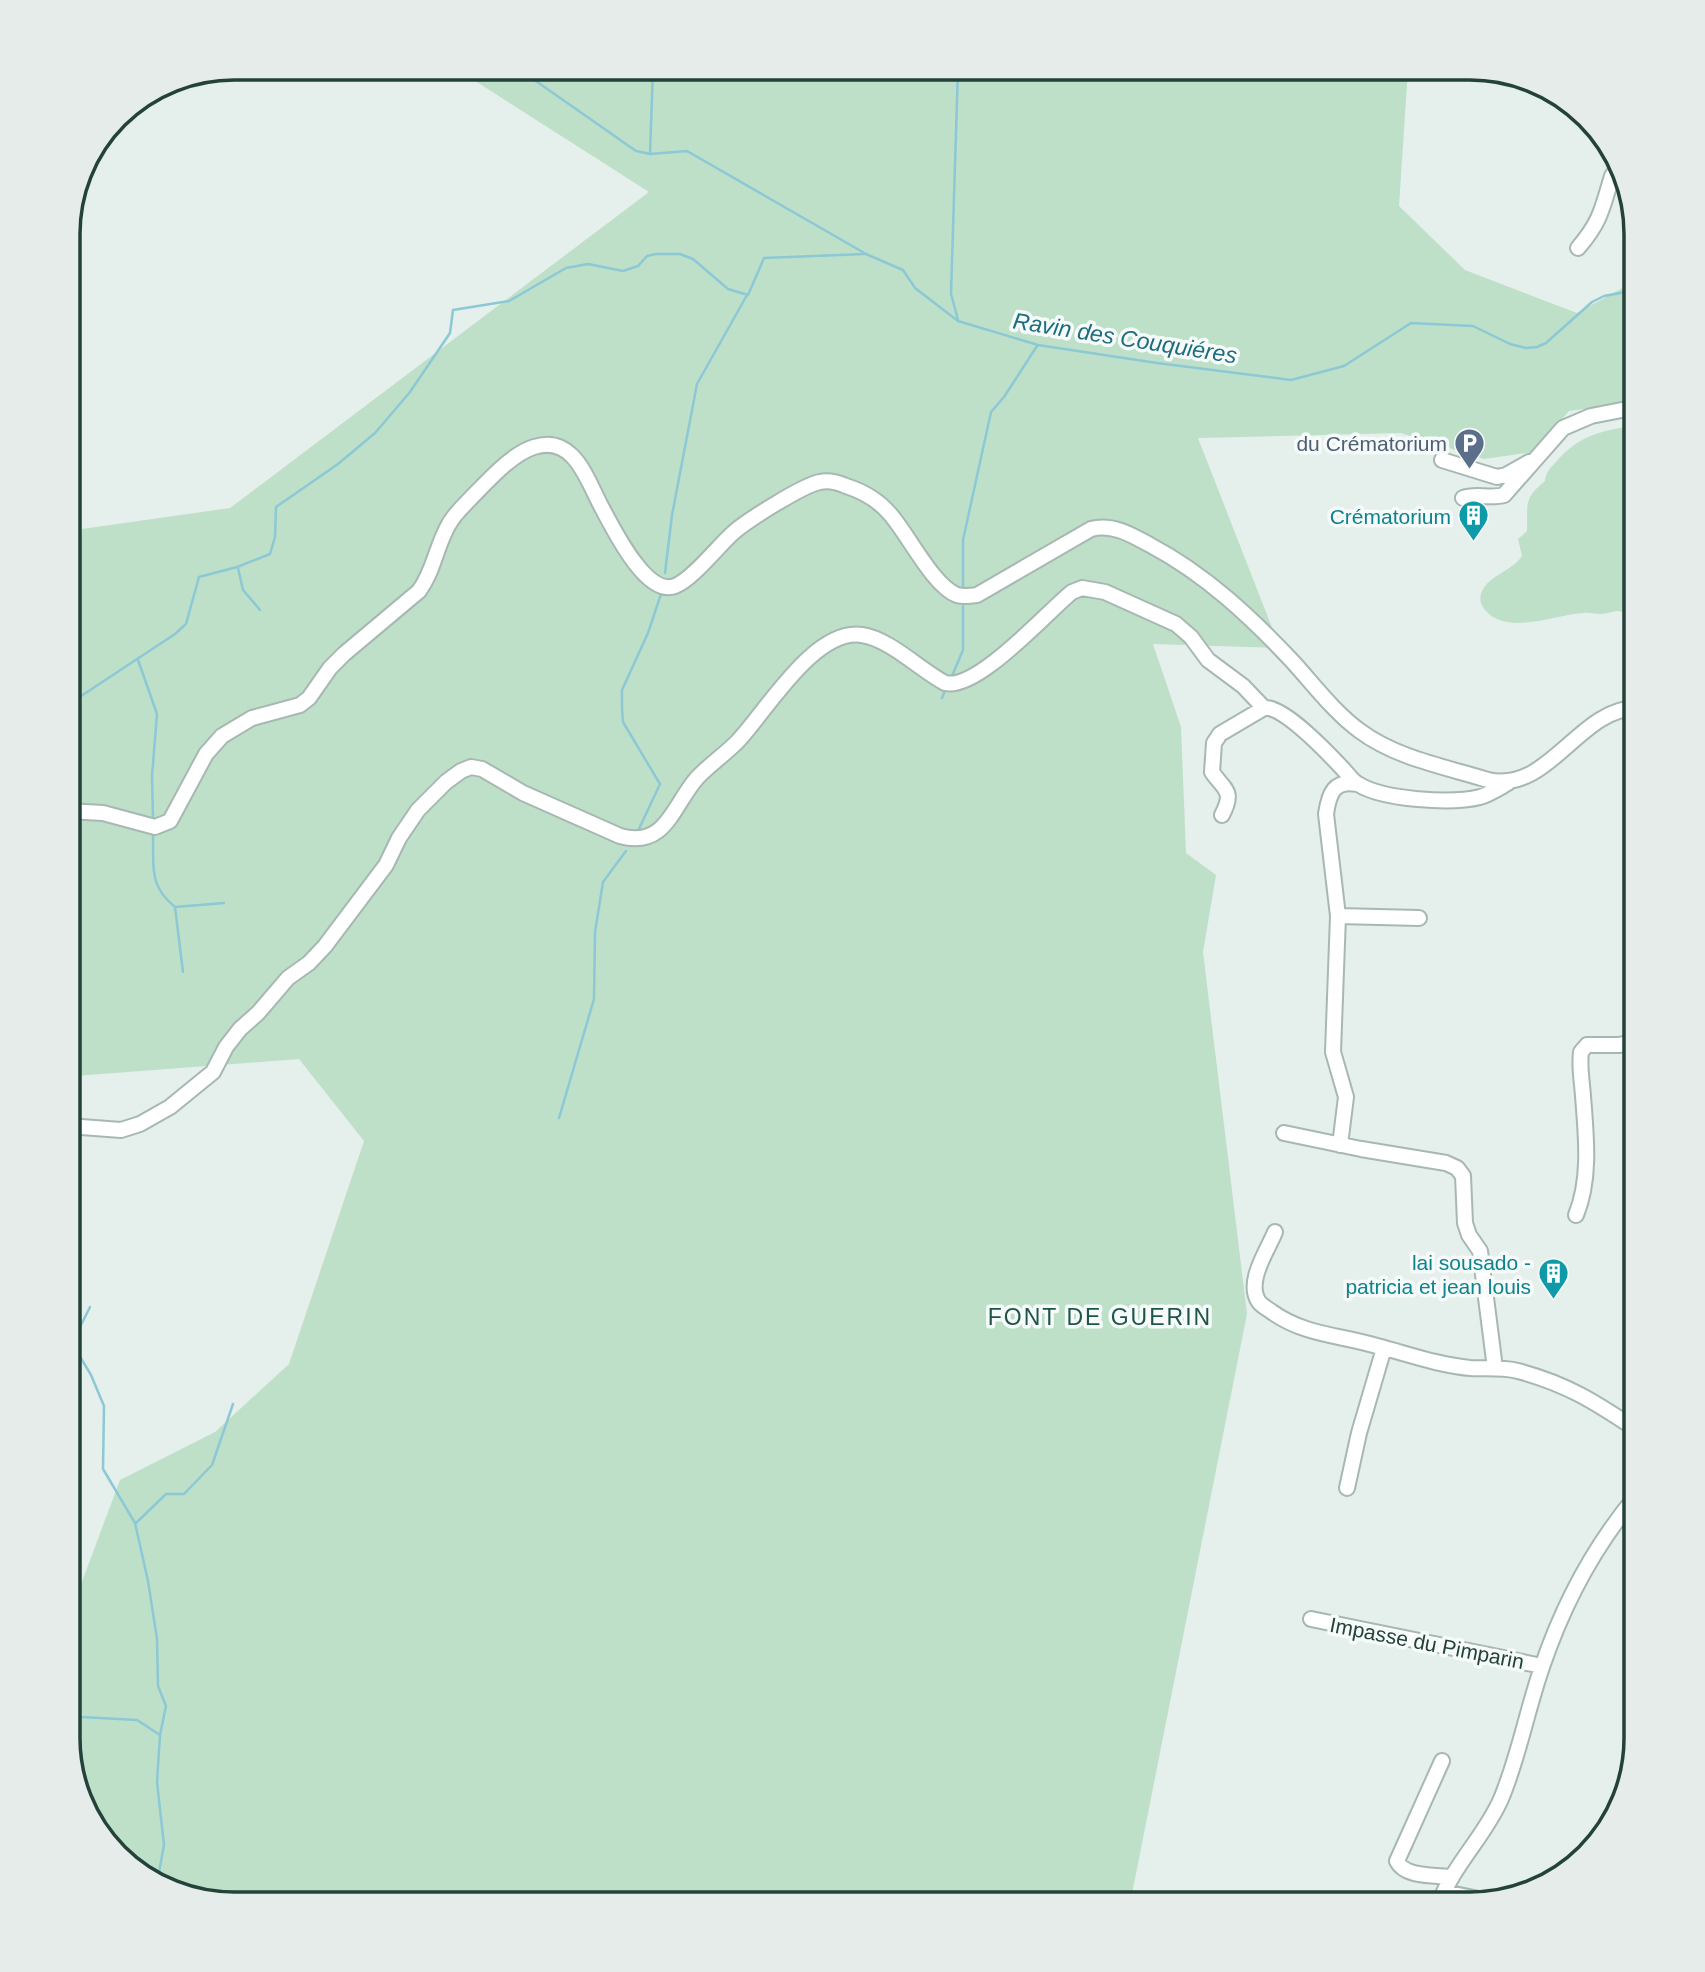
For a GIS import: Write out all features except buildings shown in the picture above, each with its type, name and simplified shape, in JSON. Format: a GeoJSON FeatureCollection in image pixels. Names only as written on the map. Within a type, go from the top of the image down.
{"type":"FeatureCollection","features":[{"type":"Feature","properties":{"kind":"street"},"geometry":{"type":"LineString","coordinates":[[1578,248],[1593,230],[1602,213],[1612,174]]}},
{"type":"Feature","properties":{"kind":"street"},"geometry":{"type":"LineString","coordinates":[[1463,498],[1494,498],[1504,495],[1533,460],[1568,425],[1624,409]]}},
{"type":"Feature","properties":{"kind":"street"},"geometry":{"type":"LineString","coordinates":[[81,812],[103,813],[155,827],[170,821],[206,754],[222,736],[242,723],[300,705],[309,698],[330,668],[344,654],[419,591],[427,581],[449,523],[461,508],[501,469],[522,453],[537,445],[550,444],[571,454],[579,462],[602,508],[642,572],[660,586],[676,586],[681,583],[735,531],[804,488],[820,482],[844,485],[859,491],[889,512],[945,588],[964,597],[977,595],[1085,532],[1103,527],[1116,529],[1155,547],[1202,577],[1270,638],[1346,718],[1367,736],[1414,757],[1489,780],[1508,783]]}},
{"type":"Feature","properties":{"kind":"street"},"geometry":{"type":"LineString","coordinates":[[1442,460],[1497,477],[1533,460]]}},
{"type":"Feature","properties":{"kind":"street"},"geometry":{"type":"LineString","coordinates":[[81,1127],[121,1130],[140,1125],[170,1107],[213,1072],[226,1047],[240,1029],[258,1013],[288,978],[324,946],[386,865],[399,838],[418,810],[446,782],[471,767],[482,769],[523,793],[620,836],[633,840],[644,838],[660,829],[674,815],[697,779],[737,743],[793,675],[823,647],[840,638],[855,635],[871,638],[890,647],[945,683],[954,685],[968,679],[1023,639],[1072,592],[1082,588],[1105,592],[1176,624],[1191,637],[1208,660],[1243,686],[1264,708]]}},
{"type":"Feature","properties":{"kind":"street"},"geometry":{"type":"LineString","coordinates":[[1222,815],[1228,798],[1227,789],[1212,772],[1216,738],[1264,708],[1271,707],[1280,711],[1357,784]]}},
{"type":"Feature","properties":{"kind":"street"},"geometry":{"type":"LineString","coordinates":[[1340,1144],[1346,1097],[1333,1052],[1338,916],[1326,824],[1328,801],[1333,792],[1341,783],[1357,784],[1382,794],[1420,800],[1476,798],[1529,774],[1605,716],[1624,709]]}},
{"type":"Feature","properties":{"kind":"street"},"geometry":{"type":"LineString","coordinates":[[1338,916],[1419,918]]}},
{"type":"Feature","properties":{"kind":"street"},"geometry":{"type":"LineString","coordinates":[[1576,1215],[1585,1185],[1581,1052],[1587,1045],[1624,1044]]}},
{"type":"Feature","properties":{"kind":"street"},"geometry":{"type":"LineString","coordinates":[[1283,1133],[1446,1163],[1462,1173],[1465,1223],[1480,1251],[1495,1368]]}},
{"type":"Feature","properties":{"kind":"street"},"geometry":{"type":"LineString","coordinates":[[1275,1232],[1255,1281],[1255,1293],[1259,1301],[1282,1319],[1300,1328],[1436,1362],[1471,1368],[1515,1370],[1571,1388],[1624,1421]]}},
{"type":"Feature","properties":{"kind":"street"},"geometry":{"type":"LineString","coordinates":[[1346,1488],[1384,1348]]}},
{"type":"Feature","properties":{"kind":"street"},"geometry":{"type":"LineString","coordinates":[[1444,1892],[1481,1836],[1502,1797],[1542,1666],[1577,1586],[1599,1545],[1624,1512]]}},
{"type":"Feature","properties":{"kind":"street","name":"Impasse du Pimparin"},"geometry":{"type":"LineString","coordinates":[[1311,1619],[1542,1666]]}},
{"type":"Feature","properties":{"kind":"street"},"geometry":{"type":"LineString","coordinates":[[1442,1760],[1397,1861],[1401,1868],[1410,1872],[1452,1877]]}},
{"type":"Feature","properties":{"kind":"green space"},"geometry":{"type":"Polygon","coordinates":[[[475,81],[1407,81],[1399,206],[1465,270],[1577,313],[1624,287],[1624,404],[1569,411],[1533,452],[1484,459],[1401,433],[1198,438],[1280,648],[1153,644],[1181,727],[1186,853],[1216,875],[1203,952],[1247,1314],[1132,1892],[215,1890],[167,1876],[133,1853],[112,1831],[101,1814],[83,1767],[81,1584],[120,1480],[215,1432],[289,1364],[364,1141],[299,1059],[81,1076],[81,529],[230,508],[649,192],[475,81]]]}},
{"type":"Feature","properties":{"kind":"green space"},"geometry":{"type":"Polygon","coordinates":[[[1624,428],[1624,613],[1573,614],[1519,623],[1495,618],[1482,606],[1482,591],[1490,581],[1513,566],[1522,556],[1518,539],[1527,531],[1530,498],[1545,481],[1550,468],[1565,453],[1574,445],[1602,432],[1624,428]]]}},
{"type":"Feature","properties":{"kind":"waterway","name":"Ravin des Couquiéres"},"geometry":{"type":"LineString","coordinates":[[536,81],[636,151],[650,154],[687,151],[866,254],[903,270],[915,288],[958,321],[1038,345],[1291,380],[1344,366],[1411,323],[1473,326],[1510,344],[1526,348],[1537,347],[1546,343],[1592,302],[1604,296],[1624,292]]}},
{"type":"Feature","properties":{"kind":"waterway"},"geometry":{"type":"LineString","coordinates":[[650,154],[653,81]]}},
{"type":"Feature","properties":{"kind":"waterway"},"geometry":{"type":"LineString","coordinates":[[958,81],[951,294],[958,320]]}},
{"type":"Feature","properties":{"kind":"waterway"},"geometry":{"type":"LineString","coordinates":[[81,696],[186,624],[199,577],[237,567],[270,554],[275,537],[276,507],[338,464],[375,433],[410,392],[450,333],[453,310],[509,301],[566,268],[588,264],[623,271],[638,266],[647,256],[656,254],[680,254],[693,259],[728,289],[748,295],[764,258],[865,254]]}},
{"type":"Feature","properties":{"kind":"waterway"},"geometry":{"type":"LineString","coordinates":[[665,573],[672,515],[697,384],[747,295]]}},
{"type":"Feature","properties":{"kind":"waterway"},"geometry":{"type":"LineString","coordinates":[[963,587],[963,540],[991,412],[1037,346]]}},
{"type":"Feature","properties":{"kind":"waterway"},"geometry":{"type":"LineString","coordinates":[[238,568],[243,590],[260,610]]}},
{"type":"Feature","properties":{"kind":"waterway"},"geometry":{"type":"LineString","coordinates":[[638,831],[660,784],[623,722],[622,690],[648,633],[662,591]]}},
{"type":"Feature","properties":{"kind":"waterway"},"geometry":{"type":"LineString","coordinates":[[952,676],[963,650],[963,606]]}},
{"type":"Feature","properties":{"kind":"waterway"},"geometry":{"type":"LineString","coordinates":[[138,660],[157,714],[152,776],[153,818]]}},
{"type":"Feature","properties":{"kind":"waterway"},"geometry":{"type":"LineString","coordinates":[[942,698],[944,693]]}},
{"type":"Feature","properties":{"kind":"waterway"},"geometry":{"type":"LineString","coordinates":[[153,834],[154,874],[160,891],[175,907],[183,972]]}},
{"type":"Feature","properties":{"kind":"waterway"},"geometry":{"type":"LineString","coordinates":[[559,1118],[594,999],[595,932],[603,882],[626,851]]}},
{"type":"Feature","properties":{"kind":"waterway"},"geometry":{"type":"LineString","coordinates":[[175,907],[224,903]]}},
{"type":"Feature","properties":{"kind":"waterway"},"geometry":{"type":"LineString","coordinates":[[81,1325],[90,1307]]}},
{"type":"Feature","properties":{"kind":"waterway"},"geometry":{"type":"LineString","coordinates":[[81,1358],[104,1406],[103,1469],[135,1523],[157,1639],[158,1686],[166,1706],[160,1735],[157,1782],[164,1845],[159,1871]]}},
{"type":"Feature","properties":{"kind":"waterway"},"geometry":{"type":"LineString","coordinates":[[136,1523],[166,1494],[184,1494],[212,1465],[233,1404]]}},
{"type":"Feature","properties":{"kind":"waterway"},"geometry":{"type":"LineString","coordinates":[[81,1717],[137,1720],[160,1735]]}},
{"type":"Feature","properties":{"kind":"waterway"},"geometry":{"type":"LineString","coordinates":[[1453,1886],[1478,1891]]}},
{"type":"Feature","properties":{"kind":"place","name":"du Crématorium"},"geometry":{"type":"Point","coordinates":[1470,470]}},
{"type":"Feature","properties":{"kind":"place","name":"Crématorium"},"geometry":{"type":"Point","coordinates":[1474,543]}},
{"type":"Feature","properties":{"kind":"place","name":"lai sousado - patricia et jean louis"},"geometry":{"type":"Point","coordinates":[1554,1301]}},
{"type":"Feature","properties":{"kind":"district","name":"FONT DE GUERIN"},"geometry":{"type":"Point","coordinates":[1100,1317]}}]}
